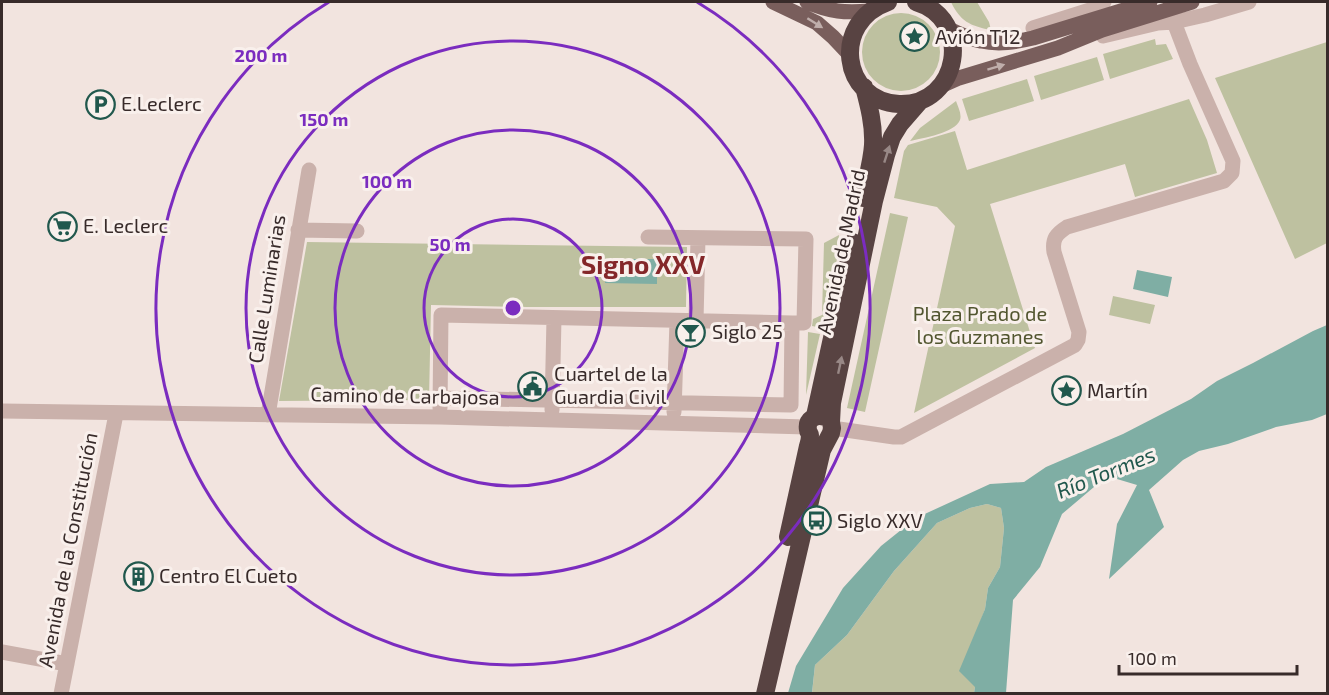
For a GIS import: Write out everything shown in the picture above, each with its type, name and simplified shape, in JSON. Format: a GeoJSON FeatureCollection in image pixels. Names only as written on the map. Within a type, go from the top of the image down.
{"type":"FeatureCollection","features":[{"type":"Feature","properties":{"kind":"highway"},"geometry":{"type":"LineString","coordinates":[[850,55],[851,38],[858,23],[870,11],[888,2]]}},
{"type":"Feature","properties":{"kind":"highway"},"geometry":{"type":"LineString","coordinates":[[916,2],[941,15],[953,44],[953,59],[949,74],[941,86]]}},
{"type":"Feature","properties":{"kind":"highway","name":"Avenida de Madrid"},"geometry":{"type":"LineString","coordinates":[[765,693],[822,450],[821,428],[873,147],[869,108],[864,87],[854,72],[850,55]]}},
{"type":"Feature","properties":{"kind":"highway","name":"Avenida de Madrid"},"geometry":{"type":"LineString","coordinates":[[753,693],[803,474],[832,404],[874,201],[886,154],[900,124],[920,101],[941,86]]}},
{"type":"Feature","properties":{"kind":"highway"},"geometry":{"type":"LineString","coordinates":[[864,87],[880,99],[890,103],[920,101]]}},
{"type":"Feature","properties":{"kind":"main road"},"geometry":{"type":"LineString","coordinates":[[773,2],[817,23],[850,55]]}},
{"type":"Feature","properties":{"kind":"main road"},"geometry":{"type":"LineString","coordinates":[[807,2],[832,11],[870,11]]}},
{"type":"Feature","properties":{"kind":"main road"},"geometry":{"type":"LineString","coordinates":[[941,15],[979,41],[1014,43],[1150,2]]}},
{"type":"Feature","properties":{"kind":"main road"},"geometry":{"type":"LineString","coordinates":[[941,86],[959,78],[1077,41],[1102,30],[1192,2]]}},
{"type":"Feature","properties":{"kind":"street"},"geometry":{"type":"LineString","coordinates":[[1033,28],[1090,10],[1104,2]]}},
{"type":"Feature","properties":{"kind":"street"},"geometry":{"type":"LineString","coordinates":[[1077,41],[1205,15],[1249,2]]}},
{"type":"Feature","properties":{"kind":"street","name":"Camino de Carbajosa"},"geometry":{"type":"LineString","coordinates":[[2,411],[551,419],[821,428],[901,437],[1075,345],[1079,332],[1054,252],[1053,241],[1067,227],[1224,181],[1232,173],[1233,161],[1174,22]]}},
{"type":"Feature","properties":{"kind":"street","name":"Calle Luminarias"},"geometry":{"type":"LineString","coordinates":[[268,415],[309,170]]}},
{"type":"Feature","properties":{"kind":"street"},"geometry":{"type":"LineString","coordinates":[[298,230],[357,231]]}},
{"type":"Feature","properties":{"kind":"street"},"geometry":{"type":"LineString","coordinates":[[440,417],[441,315],[804,322],[806,239],[648,237]]}},
{"type":"Feature","properties":{"kind":"street"},"geometry":{"type":"LineString","coordinates":[[696,321],[698,238]]}},
{"type":"Feature","properties":{"kind":"street"},"geometry":{"type":"LineString","coordinates":[[551,419],[554,318]]}},
{"type":"Feature","properties":{"kind":"street"},"geometry":{"type":"LineString","coordinates":[[674,423],[677,321]]}},
{"type":"Feature","properties":{"kind":"street"},"geometry":{"type":"LineString","coordinates":[[440,398],[791,405],[792,323]]}},
{"type":"Feature","properties":{"kind":"street","name":"Avenida de la Constitución"},"geometry":{"type":"LineString","coordinates":[[61,693],[116,414]]}},
{"type":"Feature","properties":{"kind":"street"},"geometry":{"type":"LineString","coordinates":[[2,652],[67,664]]}},
{"type":"Feature","properties":{"kind":"green space"},"geometry":{"type":"Polygon","coordinates":[[[951,2],[977,2],[991,30],[966,22],[951,2]]]}},
{"type":"Feature","properties":{"kind":"green space"},"geometry":{"type":"Polygon","coordinates":[[[901,13],[916,16],[929,24],[937,37],[940,52],[937,67],[929,80],[916,88],[901,91],[886,88],[873,80],[865,67],[862,52],[865,37],[873,24],[886,16],[901,13]]]}},
{"type":"Feature","properties":{"kind":"green space"},"geometry":{"type":"Polygon","coordinates":[[[1155,39],[1156,45],[1166,44],[1173,59],[1110,79],[1103,54],[1155,39]]]}},
{"type":"Feature","properties":{"kind":"green space"},"geometry":{"type":"Polygon","coordinates":[[[1327,42],[1327,243],[1295,259],[1215,78],[1327,42]]]}},
{"type":"Feature","properties":{"kind":"green space"},"geometry":{"type":"Polygon","coordinates":[[[1097,57],[1104,80],[1041,100],[1034,76],[1097,57]]]}},
{"type":"Feature","properties":{"kind":"green space"},"geometry":{"type":"Polygon","coordinates":[[[1027,79],[1034,101],[969,121],[962,99],[1027,79]]]}},
{"type":"Feature","properties":{"kind":"green space","name":"Plaza Prado de los Guzmanes"},"geometry":{"type":"Polygon","coordinates":[[[1189,99],[1207,140],[1217,173],[1135,197],[1125,164],[990,204],[1035,348],[914,413],[955,226],[937,207],[894,198],[904,151],[908,145],[955,131],[967,170],[1189,99]]]}},
{"type":"Feature","properties":{"kind":"green space"},"geometry":{"type":"Polygon","coordinates":[[[956,101],[960,110],[960,120],[957,125],[938,134],[910,141],[920,128],[956,101]]]}},
{"type":"Feature","properties":{"kind":"green space"},"geometry":{"type":"Polygon","coordinates":[[[890,213],[908,217],[865,412],[847,408],[890,213]]]}},
{"type":"Feature","properties":{"kind":"green space"},"geometry":{"type":"Polygon","coordinates":[[[839,235],[837,259],[822,328],[812,326],[813,319],[822,315],[824,243],[839,235]]]}},
{"type":"Feature","properties":{"kind":"green space"},"geometry":{"type":"Polygon","coordinates":[[[307,242],[687,247],[686,307],[431,305],[429,400],[279,401],[307,242]]]}},
{"type":"Feature","properties":{"kind":"green space"},"geometry":{"type":"Polygon","coordinates":[[[1113,296],[1155,305],[1150,324],[1109,315],[1113,296]]]}},
{"type":"Feature","properties":{"kind":"green space"},"geometry":{"type":"Polygon","coordinates":[[[808,332],[820,334],[806,395],[808,332]]]}},
{"type":"Feature","properties":{"kind":"green space"},"geometry":{"type":"Polygon","coordinates":[[[987,504],[1001,508],[1004,528],[1000,567],[988,588],[985,609],[975,636],[974,693],[812,694],[815,665],[847,635],[894,571],[937,523],[970,508],[987,504]]]}},
{"type":"Feature","properties":{"kind":"water"},"geometry":{"type":"Polygon","coordinates":[[[606,259],[657,259],[657,284],[605,283],[606,259]]]}},
{"type":"Feature","properties":{"kind":"water"},"geometry":{"type":"Polygon","coordinates":[[[1137,270],[1172,277],[1168,297],[1133,289],[1137,270]]]}},
{"type":"Feature","properties":{"kind":"water","name":"Río Tormes"},"geometry":{"type":"Polygon","coordinates":[[[1327,325],[1327,414],[1199,451],[1183,460],[1149,490],[1164,527],[1109,579],[1117,524],[1137,485],[1107,476],[1062,514],[1040,567],[1013,600],[1006,693],[974,693],[975,687],[959,671],[985,609],[988,588],[1000,567],[1004,528],[1001,508],[987,504],[970,508],[937,523],[894,571],[847,635],[815,665],[812,693],[788,693],[796,666],[843,588],[881,546],[916,518],[990,484],[1024,482],[1046,467],[1123,434],[1191,399],[1217,381],[1327,325]]]}},
{"type":"Feature","properties":{"kind":"place","name":"Avión T12"},"geometry":{"type":"Point","coordinates":[914,37]}},
{"type":"Feature","properties":{"kind":"place","name":"E.Leclerc"},"geometry":{"type":"Point","coordinates":[100,104]}},
{"type":"Feature","properties":{"kind":"place","name":"E. Leclerc"},"geometry":{"type":"Point","coordinates":[62,226]}},
{"type":"Feature","properties":{"kind":"place","name":"Siglo 25"},"geometry":{"type":"Point","coordinates":[691,332]}},
{"type":"Feature","properties":{"kind":"place","name":"Cuartel de la Guardia Civil"},"geometry":{"type":"Point","coordinates":[533,386]}},
{"type":"Feature","properties":{"kind":"place","name":"Martín"},"geometry":{"type":"Point","coordinates":[1066,391]}},
{"type":"Feature","properties":{"kind":"place","name":"Siglo XXV"},"geometry":{"type":"Point","coordinates":[816,521]}},
{"type":"Feature","properties":{"kind":"place","name":"Centro El Cueto"},"geometry":{"type":"Point","coordinates":[138,576]}},
{"type":"Feature","properties":{"kind":"district","name":"Signo XXV"},"geometry":{"type":"Point","coordinates":[643,265]}}]}
